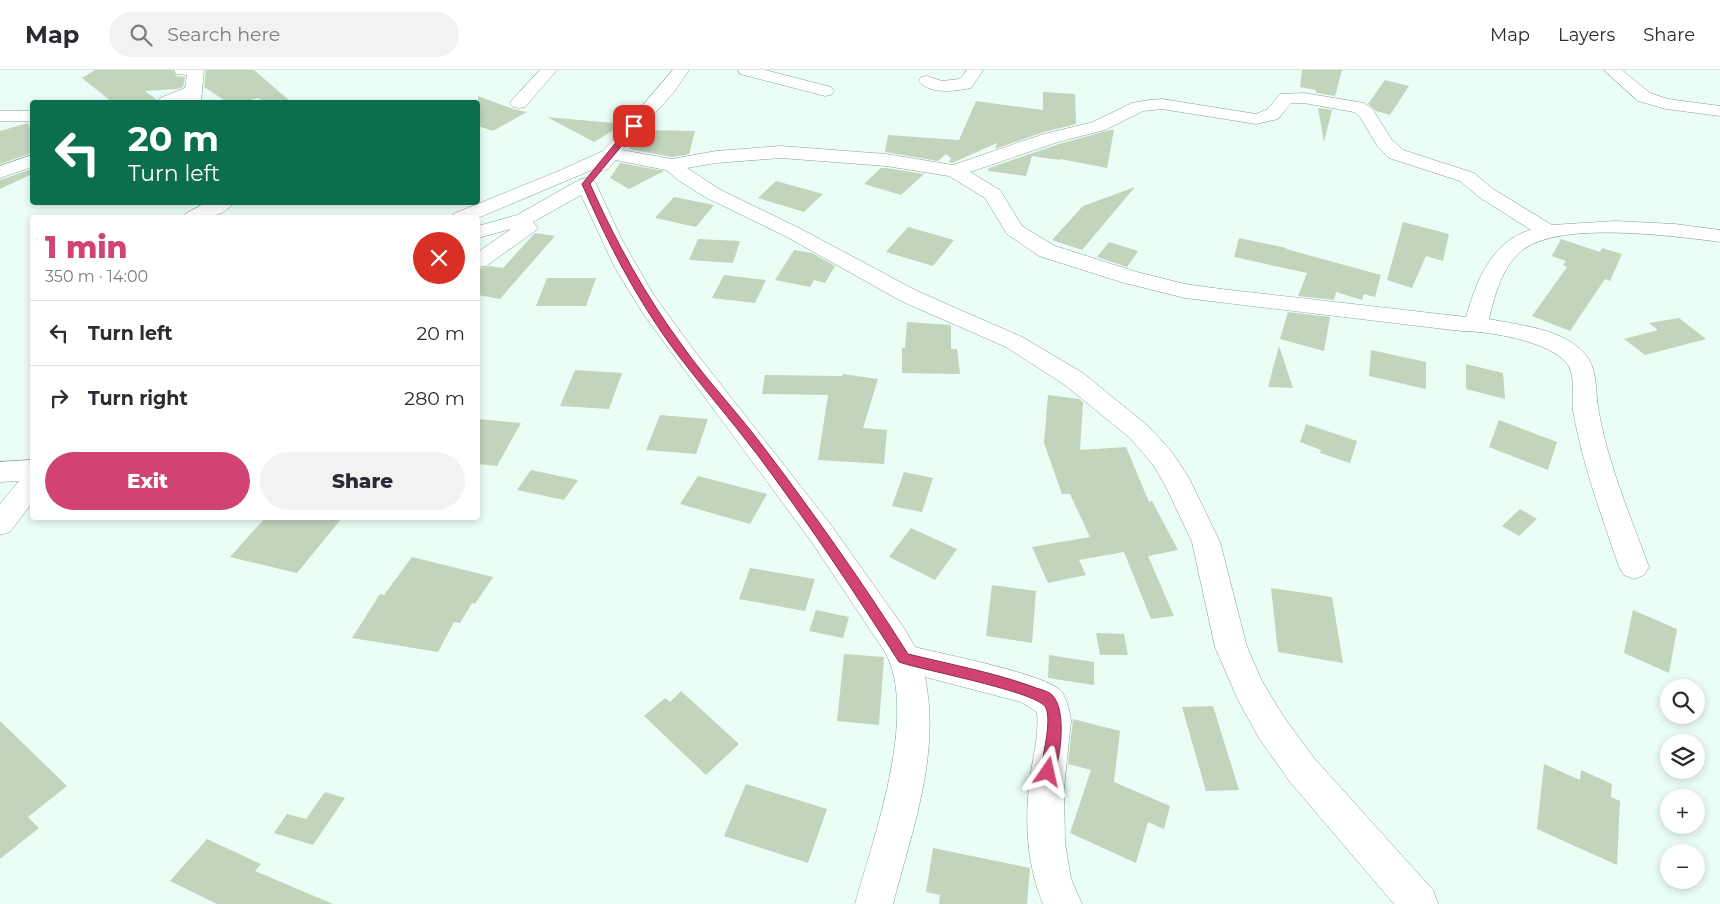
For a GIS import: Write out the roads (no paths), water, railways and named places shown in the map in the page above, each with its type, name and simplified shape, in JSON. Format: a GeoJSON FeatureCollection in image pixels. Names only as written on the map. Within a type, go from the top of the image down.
{"type":"FeatureCollection","features":[{"type":"Feature","properties":{"kind":"street"},"geometry":{"type":"LineString","coordinates":[[182,70],[206,70]]}},
{"type":"Feature","properties":{"kind":"street"},"geometry":{"type":"LineString","coordinates":[[520,103],[549,70]]}},
{"type":"Feature","properties":{"kind":"street"},"geometry":{"type":"LineString","coordinates":[[480,260],[568,201],[586,184],[623,137],[668,88],[681,70]]}},
{"type":"Feature","properties":{"kind":"street"},"geometry":{"type":"LineString","coordinates":[[746,70],[825,91]]}},
{"type":"Feature","properties":{"kind":"street"},"geometry":{"type":"LineString","coordinates":[[927,81],[940,86],[965,84],[975,70]]}},
{"type":"Feature","properties":{"kind":"street"},"geometry":{"type":"LineString","coordinates":[[1612,70],[1644,97],[1666,104],[1720,111]]}},
{"type":"Feature","properties":{"kind":"street"},"geometry":{"type":"LineString","coordinates":[[175,100],[193,96],[196,71]]}},
{"type":"Feature","properties":{"kind":"street"},"geometry":{"type":"LineString","coordinates":[[954,172],[1051,138],[1099,126],[1138,107],[1162,104],[1256,119],[1272,116],[1278,111],[1286,98],[1297,97],[1358,107],[1368,114],[1385,143],[1396,154],[1467,177],[1486,193],[1549,232]]}},
{"type":"Feature","properties":{"kind":"street"},"geometry":{"type":"LineString","coordinates":[[0,116],[30,116]]}},
{"type":"Feature","properties":{"kind":"street"},"geometry":{"type":"LineString","coordinates":[[467,215],[568,174],[611,154],[672,164],[732,155],[782,152],[886,160],[954,172],[993,194],[1014,230],[1022,237],[1047,251],[1113,272],[1185,291],[1436,322],[1476,324],[1551,343],[1571,354],[1581,365],[1586,383],[1586,408],[1594,439],[1634,567]]}},
{"type":"Feature","properties":{"kind":"street"},"geometry":{"type":"LineString","coordinates":[[0,172],[30,162]]}},
{"type":"Feature","properties":{"kind":"street"},"geometry":{"type":"LineString","coordinates":[[672,164],[685,176],[712,193],[812,242],[909,296],[1035,353],[1074,379],[1139,432],[1163,459],[1196,516],[1206,542],[1230,647],[1250,690],[1271,727],[1302,770],[1416,903]]}},
{"type":"Feature","properties":{"kind":"street"},"geometry":{"type":"LineString","coordinates":[[480,231],[524,218],[586,184]]}},
{"type":"Feature","properties":{"kind":"street"},"geometry":{"type":"LineString","coordinates":[[586,184],[609,236],[642,294],[681,352],[760,450],[856,582],[904,658],[911,688],[913,724],[909,775],[874,904]]}},
{"type":"Feature","properties":{"kind":"street"},"geometry":{"type":"LineString","coordinates":[[198,215],[218,205]]}},
{"type":"Feature","properties":{"kind":"street"},"geometry":{"type":"LineString","coordinates":[[1476,324],[1486,287],[1504,259],[1520,242],[1549,232],[1644,227],[1720,236]]}},
{"type":"Feature","properties":{"kind":"street"},"geometry":{"type":"LineString","coordinates":[[0,472],[30,470]]}},
{"type":"Feature","properties":{"kind":"street"},"geometry":{"type":"LineString","coordinates":[[0,524],[30,486]]}},
{"type":"Feature","properties":{"kind":"street"},"geometry":{"type":"LineString","coordinates":[[904,658],[1013,686],[1046,698],[1052,705],[1054,726],[1053,747],[1048,772],[1046,835],[1048,866],[1063,904]]}}]}
